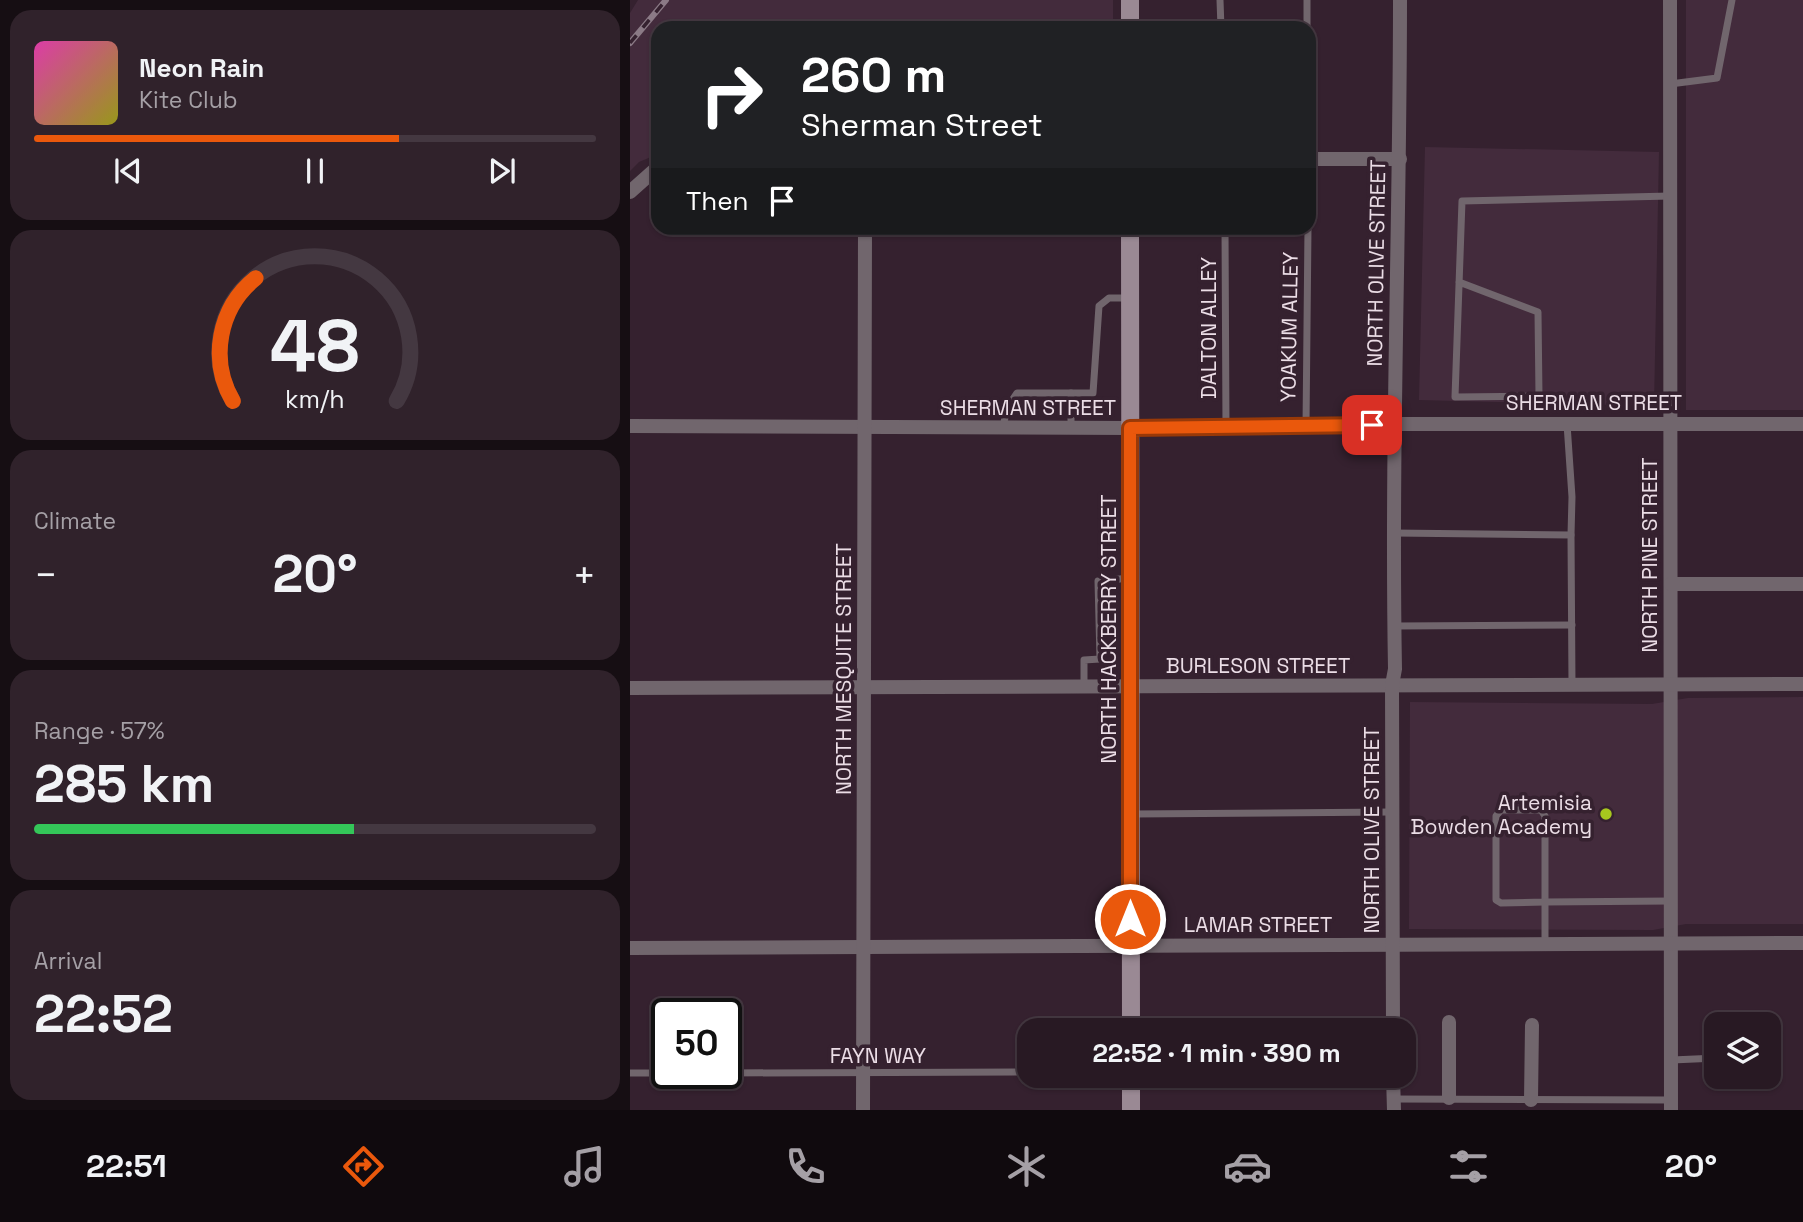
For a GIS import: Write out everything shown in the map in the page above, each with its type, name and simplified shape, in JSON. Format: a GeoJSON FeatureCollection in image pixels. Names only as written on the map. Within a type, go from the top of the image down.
{"type":"FeatureCollection","features":[{"type":"Feature","properties":{"kind":"main road"},"geometry":{"type":"LineString","coordinates":[[1130,0],[1130,21]]}},
{"type":"Feature","properties":{"kind":"main road","name":"NORTH HACKBERRY STREET"},"geometry":{"type":"LineString","coordinates":[[1130,235],[1130,1018]]}},
{"type":"Feature","properties":{"kind":"main road"},"geometry":{"type":"LineString","coordinates":[[1130,1088],[1130,1110]]}},
{"type":"Feature","properties":{"kind":"street","name":"NORTH OLIVE STREET"},"geometry":{"type":"LineString","coordinates":[[1393,1018],[1391,812],[1392,685],[1395,669],[1394,424],[1400,159],[1400,0]]}},
{"type":"Feature","properties":{"kind":"street","name":"NORTH PINE STREET"},"geometry":{"type":"LineString","coordinates":[[1670,0],[1671,1105]]}},
{"type":"Feature","properties":{"kind":"street"},"geometry":{"type":"LineString","coordinates":[[1316,159],[1400,159]]}},
{"type":"Feature","properties":{"kind":"street"},"geometry":{"type":"LineString","coordinates":[[630,192],[651,173]]}},
{"type":"Feature","properties":{"kind":"street","name":"NORTH MESQUITE STREET"},"geometry":{"type":"LineString","coordinates":[[863,1110],[865,235]]}},
{"type":"Feature","properties":{"kind":"street","name":"SHERMAN STREET"},"geometry":{"type":"LineString","coordinates":[[630,426],[1226,428],[1394,424],[1803,424]]}},
{"type":"Feature","properties":{"kind":"street"},"geometry":{"type":"LineString","coordinates":[[1671,584],[1803,584]]}},
{"type":"Feature","properties":{"kind":"street","name":"BURLESON STREET"},"geometry":{"type":"LineString","coordinates":[[630,688],[1803,684]]}},
{"type":"Feature","properties":{"kind":"street","name":"LAMAR STREET"},"geometry":{"type":"LineString","coordinates":[[630,948],[1803,943]]}},
{"type":"Feature","properties":{"kind":"street"},"geometry":{"type":"LineString","coordinates":[[1449,1022],[1449,1098]]}},
{"type":"Feature","properties":{"kind":"street"},"geometry":{"type":"LineString","coordinates":[[1531,1100],[1532,1025]]}},
{"type":"Feature","properties":{"kind":"lane"},"geometry":{"type":"LineString","coordinates":[[1220,0],[1221,21]]}},
{"type":"Feature","properties":{"kind":"lane"},"geometry":{"type":"LineString","coordinates":[[1307,0],[1307,21]]}},
{"type":"Feature","properties":{"kind":"lane"},"geometry":{"type":"LineString","coordinates":[[1670,83],[1717,78],[1732,0]]}},
{"type":"Feature","properties":{"kind":"lane"},"geometry":{"type":"LineString","coordinates":[[1459,282],[1538,312],[1539,396],[1455,397],[1459,282],[1462,201],[1670,196]]}},
{"type":"Feature","properties":{"kind":"lane","name":"DALTON ALLEY"},"geometry":{"type":"LineString","coordinates":[[1226,235],[1226,428]]}},
{"type":"Feature","properties":{"kind":"lane","name":"YOAKUM ALLEY"},"geometry":{"type":"LineString","coordinates":[[1306,427],[1308,235]]}},
{"type":"Feature","properties":{"kind":"lane"},"geometry":{"type":"LineString","coordinates":[[1003,427],[1007,408],[1017,393],[1093,393],[1099,306],[1109,298],[1130,298]]}},
{"type":"Feature","properties":{"kind":"lane"},"geometry":{"type":"LineString","coordinates":[[1071,428],[1072,393]]}},
{"type":"Feature","properties":{"kind":"lane"},"geometry":{"type":"LineString","coordinates":[[1567,424],[1572,497],[1572,685]]}},
{"type":"Feature","properties":{"kind":"lane"},"geometry":{"type":"LineString","coordinates":[[1394,533],[1571,535]]}},
{"type":"Feature","properties":{"kind":"lane"},"geometry":{"type":"LineString","coordinates":[[1084,687],[1084,660],[1100,659],[1098,581],[1130,578]]}},
{"type":"Feature","properties":{"kind":"lane"},"geometry":{"type":"LineString","coordinates":[[1394,626],[1572,625]]}},
{"type":"Feature","properties":{"kind":"lane"},"geometry":{"type":"LineString","coordinates":[[1545,944],[1545,902],[1545,816],[1541,810],[1501,810],[1496,816],[1496,900],[1501,903],[1545,902],[1671,901]]}},
{"type":"Feature","properties":{"kind":"lane"},"geometry":{"type":"LineString","coordinates":[[1130,814],[1391,812]]}},
{"type":"Feature","properties":{"kind":"lane"},"geometry":{"type":"LineString","coordinates":[[1672,1060],[1704,1059]]}},
{"type":"Feature","properties":{"kind":"lane","name":"FAYN WAY"},"geometry":{"type":"LineString","coordinates":[[742,1073],[1017,1072]]}},
{"type":"Feature","properties":{"kind":"lane"},"geometry":{"type":"LineString","coordinates":[[630,1073],[651,1073]]}},
{"type":"Feature","properties":{"kind":"lane"},"geometry":{"type":"LineString","coordinates":[[1394,1104],[1449,1098],[1671,1105]]}},
{"type":"Feature","properties":{"kind":"shaded area"},"geometry":{"type":"Polygon","coordinates":[[[638,0],[1113,0],[1113,21],[651,21],[651,157],[639,162],[630,171],[630,13],[638,0]]]}},
{"type":"Feature","properties":{"kind":"shaded area"},"geometry":{"type":"Polygon","coordinates":[[[1686,0],[1803,0],[1803,410],[1686,410],[1686,0]]]}},
{"type":"Feature","properties":{"kind":"shaded area"},"geometry":{"type":"Polygon","coordinates":[[[1425,147],[1659,152],[1654,406],[1419,400],[1425,147]]]}},
{"type":"Feature","properties":{"kind":"shaded area","name":"Artemisia Bowden Academy"},"geometry":{"type":"Polygon","coordinates":[[[1803,697],[1803,924],[1686,924],[1653,930],[1409,929],[1410,702],[1652,704],[1688,698],[1803,697]]]}},
{"type":"Feature","properties":{"kind":"railway"},"geometry":{"type":"LineString","coordinates":[[630,43],[666,0]]}},
{"type":"Feature","properties":{"kind":"place","name":"Artemisia Bowden Academy"},"geometry":{"type":"Point","coordinates":[1606,814]}},
{"type":"Feature","properties":{"kind":"route"},"geometry":{"type":"LineString","coordinates":[[1130,919],[1130,428],[1372,425]]}}]}
